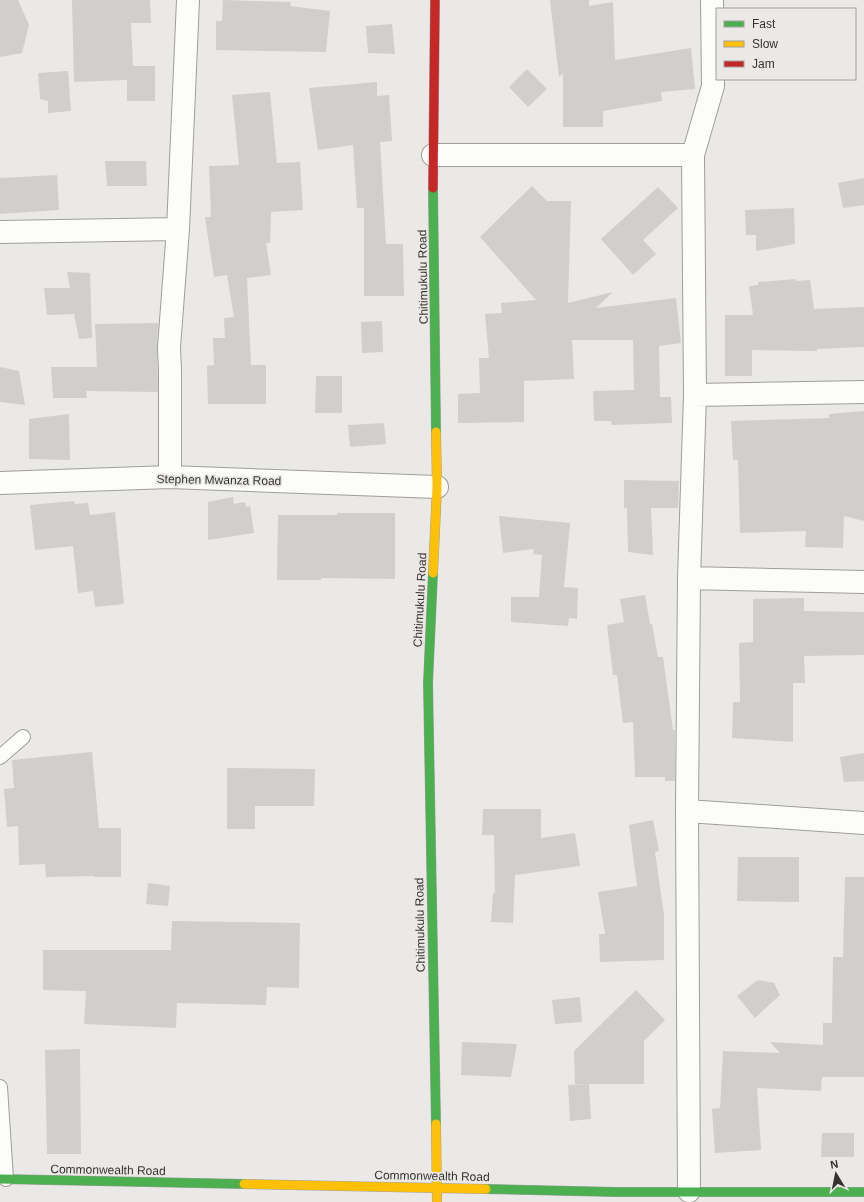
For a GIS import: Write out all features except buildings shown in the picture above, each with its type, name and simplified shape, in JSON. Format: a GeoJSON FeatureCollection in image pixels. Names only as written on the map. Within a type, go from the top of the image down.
{"type":"FeatureCollection","features":[{"type":"Feature","properties":{"kind":"street"},"geometry":{"type":"LineString","coordinates":[[170,477],[169,347],[178,229],[188,0]]}},
{"type":"Feature","properties":{"kind":"street","name":"Chitimukulu Road"},"geometry":{"type":"LineString","coordinates":[[435,0],[433,154],[437,487],[428,683],[437,1202]]}},
{"type":"Feature","properties":{"kind":"street"},"geometry":{"type":"LineString","coordinates":[[689,1191],[687,811],[689,578],[695,395],[693,155],[713,86],[712,0]]}},
{"type":"Feature","properties":{"kind":"street"},"geometry":{"type":"LineString","coordinates":[[433,154],[693,155]]}},
{"type":"Feature","properties":{"kind":"street"},"geometry":{"type":"LineString","coordinates":[[0,232],[178,229]]}},
{"type":"Feature","properties":{"kind":"street"},"geometry":{"type":"LineString","coordinates":[[695,395],[864,392]]}},
{"type":"Feature","properties":{"kind":"street","name":"Stephen Mwanza Road"},"geometry":{"type":"LineString","coordinates":[[0,483],[170,477],[437,487]]}},
{"type":"Feature","properties":{"kind":"street"},"geometry":{"type":"LineString","coordinates":[[689,578],[864,582]]}},
{"type":"Feature","properties":{"kind":"street"},"geometry":{"type":"LineString","coordinates":[[687,811],[864,823]]}},
{"type":"Feature","properties":{"kind":"street","name":"Commonwealth Road"},"geometry":{"type":"LineString","coordinates":[[3,1179],[249,1185],[437,1187],[616,1192],[864,1192]]}},
{"type":"Feature","properties":{"kind":"lane"},"geometry":{"type":"LineString","coordinates":[[0,756],[23,737]]}},
{"type":"Feature","properties":{"kind":"lane"},"geometry":{"type":"LineString","coordinates":[[0,1087],[3,1179]]}},
{"type":"Feature","properties":{"kind":"traffic: fast"},"geometry":{"type":"LineString","coordinates":[[433,188],[436,432]]}},
{"type":"Feature","properties":{"kind":"traffic: fast"},"geometry":{"type":"LineString","coordinates":[[433,573],[428,683],[436,1124]]}},
{"type":"Feature","properties":{"kind":"traffic: fast"},"geometry":{"type":"LineString","coordinates":[[0,1179],[244,1184]]}},
{"type":"Feature","properties":{"kind":"traffic: fast"},"geometry":{"type":"LineString","coordinates":[[486,1189],[616,1192],[864,1192]]}},
{"type":"Feature","properties":{"kind":"traffic: slow"},"geometry":{"type":"LineString","coordinates":[[433,573],[437,487],[436,432]]}},
{"type":"Feature","properties":{"kind":"traffic: slow"},"geometry":{"type":"LineString","coordinates":[[436,1124],[437,1202]]}},
{"type":"Feature","properties":{"kind":"traffic: slow"},"geometry":{"type":"LineString","coordinates":[[244,1184],[486,1189]]}},
{"type":"Feature","properties":{"kind":"traffic: jam"},"geometry":{"type":"LineString","coordinates":[[433,188],[435,0]]}}]}
